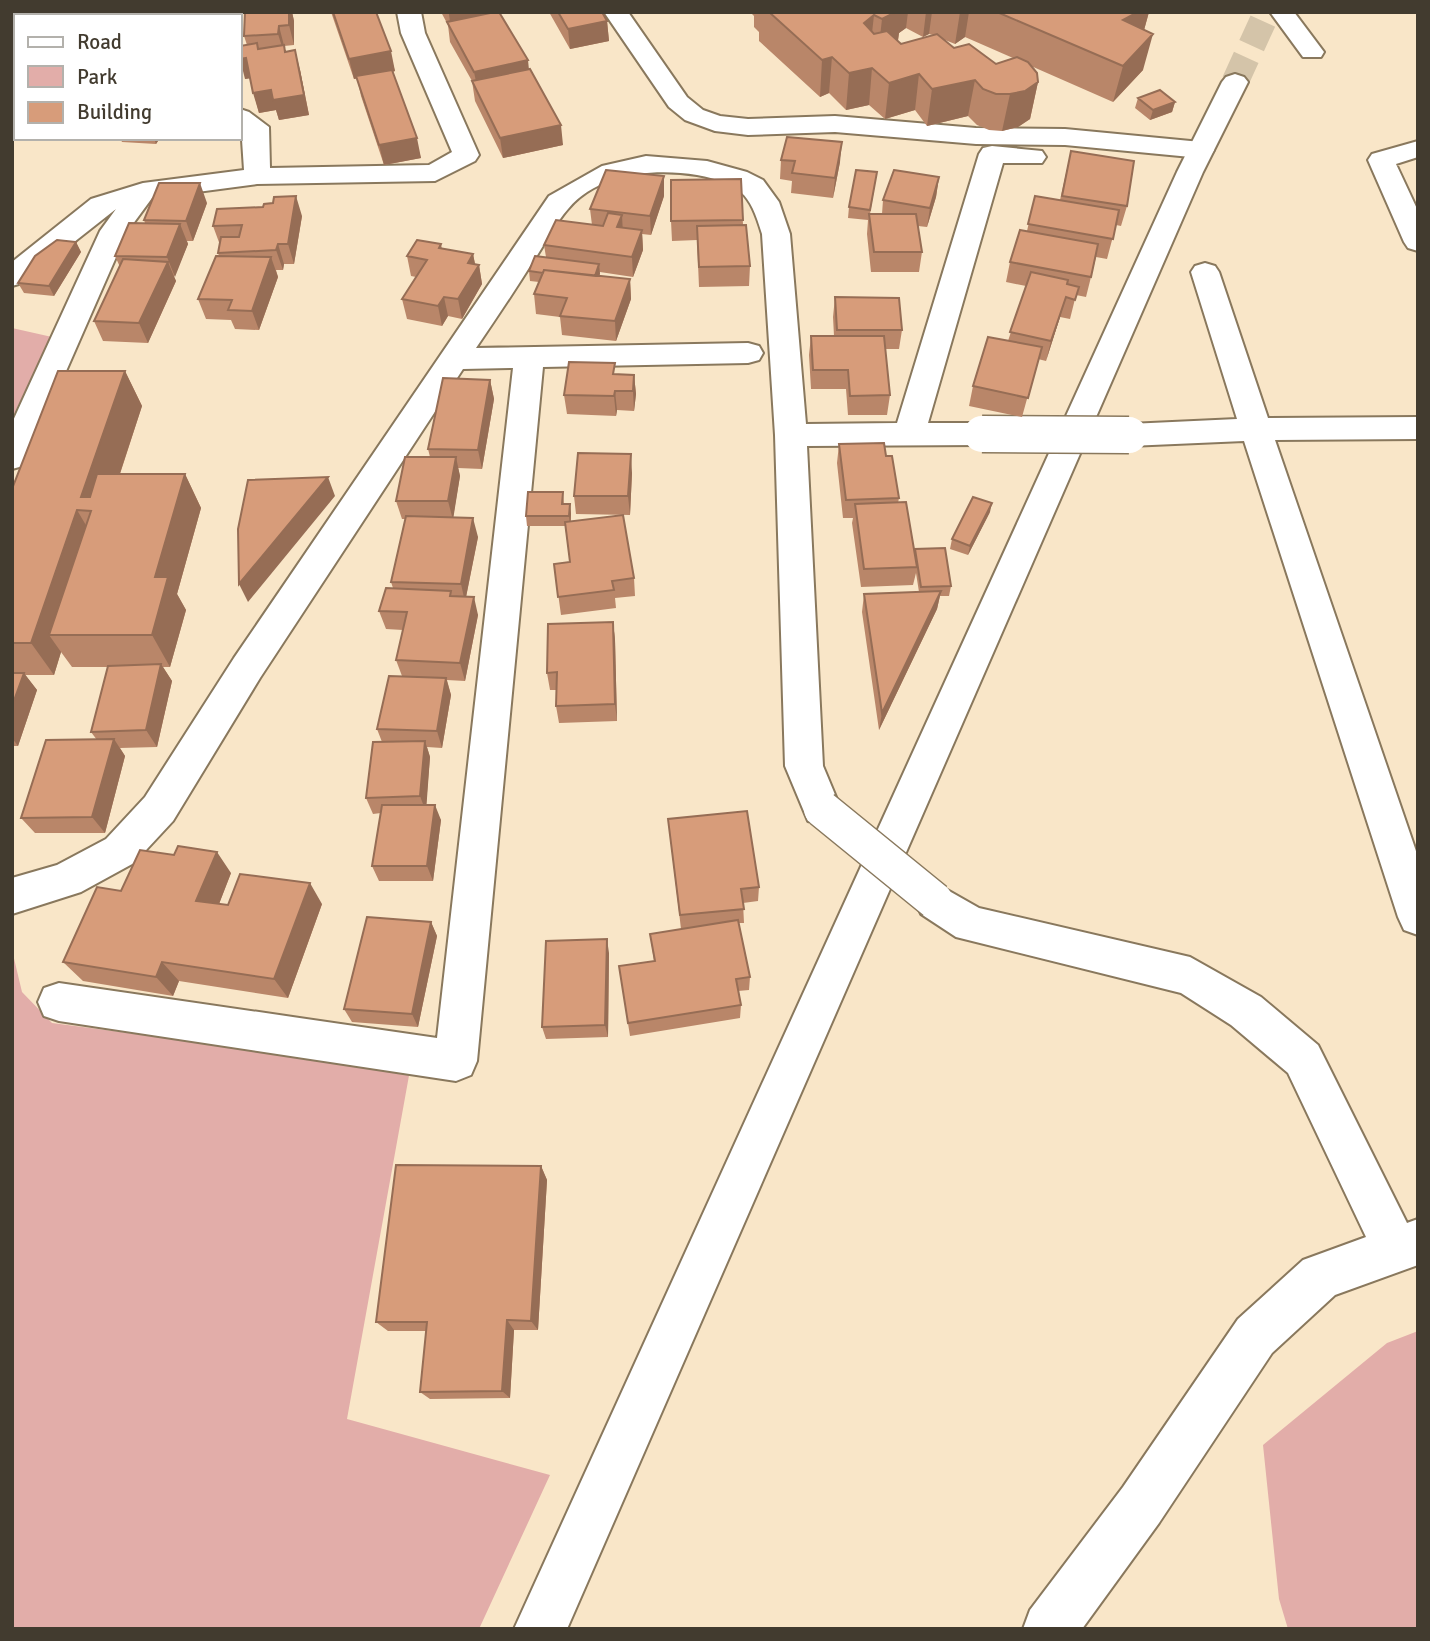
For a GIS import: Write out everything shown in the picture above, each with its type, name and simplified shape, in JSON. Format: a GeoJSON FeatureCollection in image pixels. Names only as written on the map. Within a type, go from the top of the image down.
{"type":"FeatureCollection","features":[{"type":"Feature","properties":{"kind":"street"},"geometry":{"type":"LineString","coordinates":[[12,277],[101,205],[144,191],[257,176],[435,173],[466,155],[413,33],[409,12]]}},
{"type":"Feature","properties":{"kind":"street"},"geometry":{"type":"LineString","coordinates":[[616,12],[678,102],[694,115],[715,122],[748,127],[835,124],[976,136],[1065,138],[1195,161]]}},
{"type":"Feature","properties":{"kind":"street"},"geometry":{"type":"LineString","coordinates":[[1282,12],[1312,52]]}},
{"type":"Feature","properties":{"kind":"street"},"geometry":{"type":"LineString","coordinates":[[540,1629],[1195,161],[1235,82]]}},
{"type":"Feature","properties":{"kind":"street"},"geometry":{"type":"LineString","coordinates":[[242,118],[256,127],[257,176]]}},
{"type":"Feature","properties":{"kind":"street"},"geometry":{"type":"LineString","coordinates":[[1418,149],[1381,160],[1418,242]]}},
{"type":"Feature","properties":{"kind":"street"},"geometry":{"type":"LineString","coordinates":[[909,435],[992,154],[1195,161]]}},
{"type":"Feature","properties":{"kind":"street"},"geometry":{"type":"LineString","coordinates":[[12,896],[67,880],[120,851],[159,809],[247,668],[559,201],[590,179],[632,164],[678,163],[717,171],[752,184],[766,202],[776,234],[791,435],[804,766],[822,809],[935,901],[970,924],[1190,976],[1246,1012],[1303,1059],[1407,1246],[1320,1278],[1255,1336],[1141,1505],[1049,1629]]}},
{"type":"Feature","properties":{"kind":"street"},"geometry":{"type":"LineString","coordinates":[[12,458],[114,232],[144,191]]}},
{"type":"Feature","properties":{"kind":"street"},"geometry":{"type":"LineString","coordinates":[[1205,272],[1418,916]]}},
{"type":"Feature","properties":{"kind":"street"},"geometry":{"type":"LineString","coordinates":[[452,359],[748,353]]}},
{"type":"Feature","properties":{"kind":"street"},"geometry":{"type":"LineString","coordinates":[[59,1002],[456,1061],[529,358]]}},
{"type":"Feature","properties":{"kind":"street"},"geometry":{"type":"LineString","coordinates":[[791,435],[1129,435],[1256,429],[1418,428]]}},
{"type":"Feature","properties":{"kind":"green space"},"geometry":{"type":"Polygon","coordinates":[[[12,328],[52,337],[12,418],[12,328]]]}},
{"type":"Feature","properties":{"kind":"green space"},"geometry":{"type":"Polygon","coordinates":[[[12,950],[22,992],[52,1023],[410,1070],[347,1419],[550,1475],[479,1629],[12,1629],[12,950]]]}},
{"type":"Feature","properties":{"kind":"green space"},"geometry":{"type":"Polygon","coordinates":[[[1418,1331],[1418,1629],[1288,1629],[1279,1599],[1263,1445],[1387,1343],[1418,1331]]]}},
{"type":"Feature","properties":{"kind":"building"},"geometry":{"type":"Polygon","coordinates":[[[245,12],[289,12],[289,25],[279,26],[278,34],[244,36],[245,12]]]}},
{"type":"Feature","properties":{"kind":"building"},"geometry":{"type":"Polygon","coordinates":[[[333,12],[376,12],[391,51],[349,59],[333,12]]]}},
{"type":"Feature","properties":{"kind":"building"},"geometry":{"type":"Polygon","coordinates":[[[499,12],[528,60],[474,72],[447,22],[499,12]]]}},
{"type":"Feature","properties":{"kind":"building"},"geometry":{"type":"Polygon","coordinates":[[[558,12],[602,12],[607,21],[568,29],[558,12]]]}},
{"type":"Feature","properties":{"kind":"building"},"geometry":{"type":"Polygon","coordinates":[[[769,12],[896,12],[882,19],[874,15],[864,23],[874,34],[887,31],[901,44],[937,34],[954,48],[969,44],[996,64],[1017,57],[1028,62],[1037,73],[1038,82],[1025,91],[996,94],[983,89],[975,80],[932,89],[919,74],[889,83],[872,68],[849,73],[832,57],[822,60],[769,12]]]}},
{"type":"Feature","properties":{"kind":"building"},"geometry":{"type":"Polygon","coordinates":[[[997,12],[1138,12],[1123,20],[1153,34],[1123,66],[997,12]]]}},
{"type":"Feature","properties":{"kind":"building"},"geometry":{"type":"Polygon","coordinates":[[[257,43],[258,49],[284,45],[285,52],[295,50],[304,95],[273,100],[271,90],[253,93],[246,58],[242,59],[242,46],[257,43]]]}},
{"type":"Feature","properties":{"kind":"building"},"geometry":{"type":"Polygon","coordinates":[[[530,69],[561,125],[500,138],[472,81],[530,69]]]}},
{"type":"Feature","properties":{"kind":"building"},"geometry":{"type":"Polygon","coordinates":[[[392,70],[417,138],[379,145],[356,76],[392,70]]]}},
{"type":"Feature","properties":{"kind":"building"},"geometry":{"type":"Polygon","coordinates":[[[1160,90],[1175,102],[1153,110],[1138,98],[1160,90]]]}},
{"type":"Feature","properties":{"kind":"building"},"geometry":{"type":"Polygon","coordinates":[[[787,137],[842,142],[835,178],[792,173],[795,161],[781,160],[787,137]]]}},
{"type":"Feature","properties":{"kind":"building"},"geometry":{"type":"Polygon","coordinates":[[[1071,151],[1134,161],[1127,206],[1062,196],[1071,151]]]}},
{"type":"Feature","properties":{"kind":"building"},"geometry":{"type":"Polygon","coordinates":[[[606,170],[664,176],[650,216],[590,209],[606,170]]]}},
{"type":"Feature","properties":{"kind":"building"},"geometry":{"type":"Polygon","coordinates":[[[856,170],[877,172],[870,210],[849,207],[856,170]]]}},
{"type":"Feature","properties":{"kind":"building"},"geometry":{"type":"Polygon","coordinates":[[[894,170],[939,177],[930,208],[883,200],[894,170]]]}},
{"type":"Feature","properties":{"kind":"building"},"geometry":{"type":"Polygon","coordinates":[[[741,179],[743,220],[671,221],[671,180],[741,179]]]}},
{"type":"Feature","properties":{"kind":"building"},"geometry":{"type":"Polygon","coordinates":[[[159,183],[200,183],[186,221],[144,220],[159,183]]]}},
{"type":"Feature","properties":{"kind":"building"},"geometry":{"type":"Polygon","coordinates":[[[296,196],[288,244],[278,244],[276,250],[218,253],[221,237],[239,237],[242,225],[213,226],[217,209],[263,207],[264,204],[273,203],[274,197],[296,196]]]}},
{"type":"Feature","properties":{"kind":"building"},"geometry":{"type":"Polygon","coordinates":[[[1035,196],[1119,210],[1113,239],[1028,224],[1035,196]]]}},
{"type":"Feature","properties":{"kind":"building"},"geometry":{"type":"Polygon","coordinates":[[[608,213],[622,215],[617,227],[642,230],[632,257],[544,245],[556,220],[603,226],[608,213]]]}},
{"type":"Feature","properties":{"kind":"building"},"geometry":{"type":"Polygon","coordinates":[[[869,214],[916,214],[922,252],[874,252],[869,214]]]}},
{"type":"Feature","properties":{"kind":"building"},"geometry":{"type":"Polygon","coordinates":[[[129,223],[180,224],[167,257],[115,256],[129,223]]]}},
{"type":"Feature","properties":{"kind":"building"},"geometry":{"type":"Polygon","coordinates":[[[746,225],[750,266],[699,267],[697,226],[746,225]]]}},
{"type":"Feature","properties":{"kind":"building"},"geometry":{"type":"Polygon","coordinates":[[[1020,230],[1098,244],[1091,277],[1010,262],[1020,230]]]}},
{"type":"Feature","properties":{"kind":"building"},"geometry":{"type":"Polygon","coordinates":[[[57,240],[76,242],[49,286],[18,283],[35,256],[57,240]]]}},
{"type":"Feature","properties":{"kind":"building"},"geometry":{"type":"Polygon","coordinates":[[[417,240],[441,244],[439,248],[473,254],[468,263],[479,265],[458,299],[444,297],[438,306],[402,299],[427,260],[407,256],[417,240]]]}},
{"type":"Feature","properties":{"kind":"building"},"geometry":{"type":"Polygon","coordinates":[[[216,256],[271,257],[252,311],[228,310],[232,300],[198,299],[216,256]]]}},
{"type":"Feature","properties":{"kind":"building"},"geometry":{"type":"Polygon","coordinates":[[[535,256],[599,264],[595,276],[544,270],[543,273],[529,271],[535,256]]]}},
{"type":"Feature","properties":{"kind":"building"},"geometry":{"type":"Polygon","coordinates":[[[123,259],[168,262],[139,323],[94,321],[123,259]]]}},
{"type":"Feature","properties":{"kind":"building"},"geometry":{"type":"Polygon","coordinates":[[[544,270],[630,279],[615,321],[560,316],[567,298],[534,294],[544,270]]]}},
{"type":"Feature","properties":{"kind":"building"},"geometry":{"type":"Polygon","coordinates":[[[1031,272],[1068,280],[1067,284],[1079,287],[1075,300],[1066,297],[1051,341],[1010,332],[1031,272]]]}},
{"type":"Feature","properties":{"kind":"building"},"geometry":{"type":"Polygon","coordinates":[[[835,297],[899,298],[902,330],[837,330],[835,297]]]}},
{"type":"Feature","properties":{"kind":"building"},"geometry":{"type":"Polygon","coordinates":[[[811,336],[884,336],[890,395],[850,396],[848,370],[813,370],[811,336]]]}},
{"type":"Feature","properties":{"kind":"building"},"geometry":{"type":"Polygon","coordinates":[[[988,337],[1042,347],[1028,398],[973,386],[988,337]]]}},
{"type":"Feature","properties":{"kind":"building"},"geometry":{"type":"Polygon","coordinates":[[[569,362],[615,363],[613,374],[634,375],[633,391],[615,391],[614,396],[564,395],[569,362]]]}},
{"type":"Feature","properties":{"kind":"building"},"geometry":{"type":"Polygon","coordinates":[[[58,371],[125,371],[81,497],[90,497],[97,474],[185,474],[155,577],[168,577],[152,635],[49,635],[91,511],[77,510],[31,643],[12,643],[12,489],[58,371]]]}},
{"type":"Feature","properties":{"kind":"building"},"geometry":{"type":"Polygon","coordinates":[[[443,378],[490,380],[478,450],[428,449],[443,378]]]}},
{"type":"Feature","properties":{"kind":"building"},"geometry":{"type":"Polygon","coordinates":[[[884,443],[886,456],[892,456],[899,498],[846,500],[839,444],[884,443]]]}},
{"type":"Feature","properties":{"kind":"building"},"geometry":{"type":"Polygon","coordinates":[[[578,453],[631,454],[628,496],[574,496],[578,453]]]}},
{"type":"Feature","properties":{"kind":"building"},"geometry":{"type":"Polygon","coordinates":[[[405,457],[456,457],[448,501],[396,501],[405,457]]]}},
{"type":"Feature","properties":{"kind":"building"},"geometry":{"type":"Polygon","coordinates":[[[328,477],[239,584],[238,529],[248,480],[328,477]]]}},
{"type":"Feature","properties":{"kind":"building"},"geometry":{"type":"Polygon","coordinates":[[[528,492],[563,492],[562,504],[570,504],[569,516],[526,516],[528,492]]]}},
{"type":"Feature","properties":{"kind":"building"},"geometry":{"type":"Polygon","coordinates":[[[973,497],[992,503],[970,546],[952,539],[973,497]]]}},
{"type":"Feature","properties":{"kind":"building"},"geometry":{"type":"Polygon","coordinates":[[[906,502],[917,567],[864,569],[855,504],[906,502]]]}},
{"type":"Feature","properties":{"kind":"building"},"geometry":{"type":"Polygon","coordinates":[[[623,515],[634,578],[612,581],[614,590],[558,597],[554,564],[570,562],[565,522],[623,515]]]}},
{"type":"Feature","properties":{"kind":"building"},"geometry":{"type":"Polygon","coordinates":[[[406,516],[473,518],[461,584],[391,582],[406,516]]]}},
{"type":"Feature","properties":{"kind":"building"},"geometry":{"type":"Polygon","coordinates":[[[945,548],[951,586],[921,587],[915,549],[945,548]]]}},
{"type":"Feature","properties":{"kind":"building"},"geometry":{"type":"Polygon","coordinates":[[[386,588],[451,591],[450,596],[474,597],[460,663],[396,660],[407,612],[379,611],[386,588]]]}},
{"type":"Feature","properties":{"kind":"building"},"geometry":{"type":"Polygon","coordinates":[[[941,591],[882,713],[864,594],[941,591]]]}},
{"type":"Feature","properties":{"kind":"building"},"geometry":{"type":"Polygon","coordinates":[[[613,622],[615,704],[556,706],[557,672],[547,673],[548,624],[613,622]]]}},
{"type":"Feature","properties":{"kind":"building"},"geometry":{"type":"Polygon","coordinates":[[[161,664],[146,730],[91,732],[108,666],[161,664]]]}},
{"type":"Feature","properties":{"kind":"building"},"geometry":{"type":"Polygon","coordinates":[[[12,673],[24,673],[12,706],[12,673]]]}},
{"type":"Feature","properties":{"kind":"building"},"geometry":{"type":"Polygon","coordinates":[[[389,676],[446,678],[437,731],[377,729],[389,676]]]}},
{"type":"Feature","properties":{"kind":"building"},"geometry":{"type":"Polygon","coordinates":[[[114,739],[92,817],[21,818],[46,740],[114,739]]]}},
{"type":"Feature","properties":{"kind":"building"},"geometry":{"type":"Polygon","coordinates":[[[425,741],[420,796],[366,798],[373,742],[425,741]]]}},
{"type":"Feature","properties":{"kind":"building"},"geometry":{"type":"Polygon","coordinates":[[[382,805],[435,805],[427,866],[372,866],[382,805]]]}},
{"type":"Feature","properties":{"kind":"building"},"geometry":{"type":"Polygon","coordinates":[[[747,811],[759,887],[741,889],[744,909],[680,915],[668,819],[747,811]]]}},
{"type":"Feature","properties":{"kind":"building"},"geometry":{"type":"Polygon","coordinates":[[[178,846],[217,852],[196,901],[228,905],[240,874],[310,883],[274,979],[162,962],[156,977],[63,962],[97,887],[121,891],[140,850],[174,855],[178,846]]]}},
{"type":"Feature","properties":{"kind":"building"},"geometry":{"type":"Polygon","coordinates":[[[367,917],[431,922],[412,1014],[344,1009],[367,917]]]}},
{"type":"Feature","properties":{"kind":"building"},"geometry":{"type":"Polygon","coordinates":[[[738,920],[750,977],[736,979],[741,1005],[628,1023],[619,966],[655,961],[650,934],[738,920]]]}},
{"type":"Feature","properties":{"kind":"building"},"geometry":{"type":"Polygon","coordinates":[[[607,939],[605,1025],[542,1027],[546,941],[607,939]]]}},
{"type":"Feature","properties":{"kind":"building"},"geometry":{"type":"Polygon","coordinates":[[[396,1165],[541,1166],[531,1321],[507,1320],[502,1391],[420,1392],[427,1322],[376,1322],[396,1165]]]}},
{"type":"Feature","properties":{"kind":"tunnel"},"geometry":{"type":"LineString","coordinates":[[1235,82],[1267,12]]}}]}
